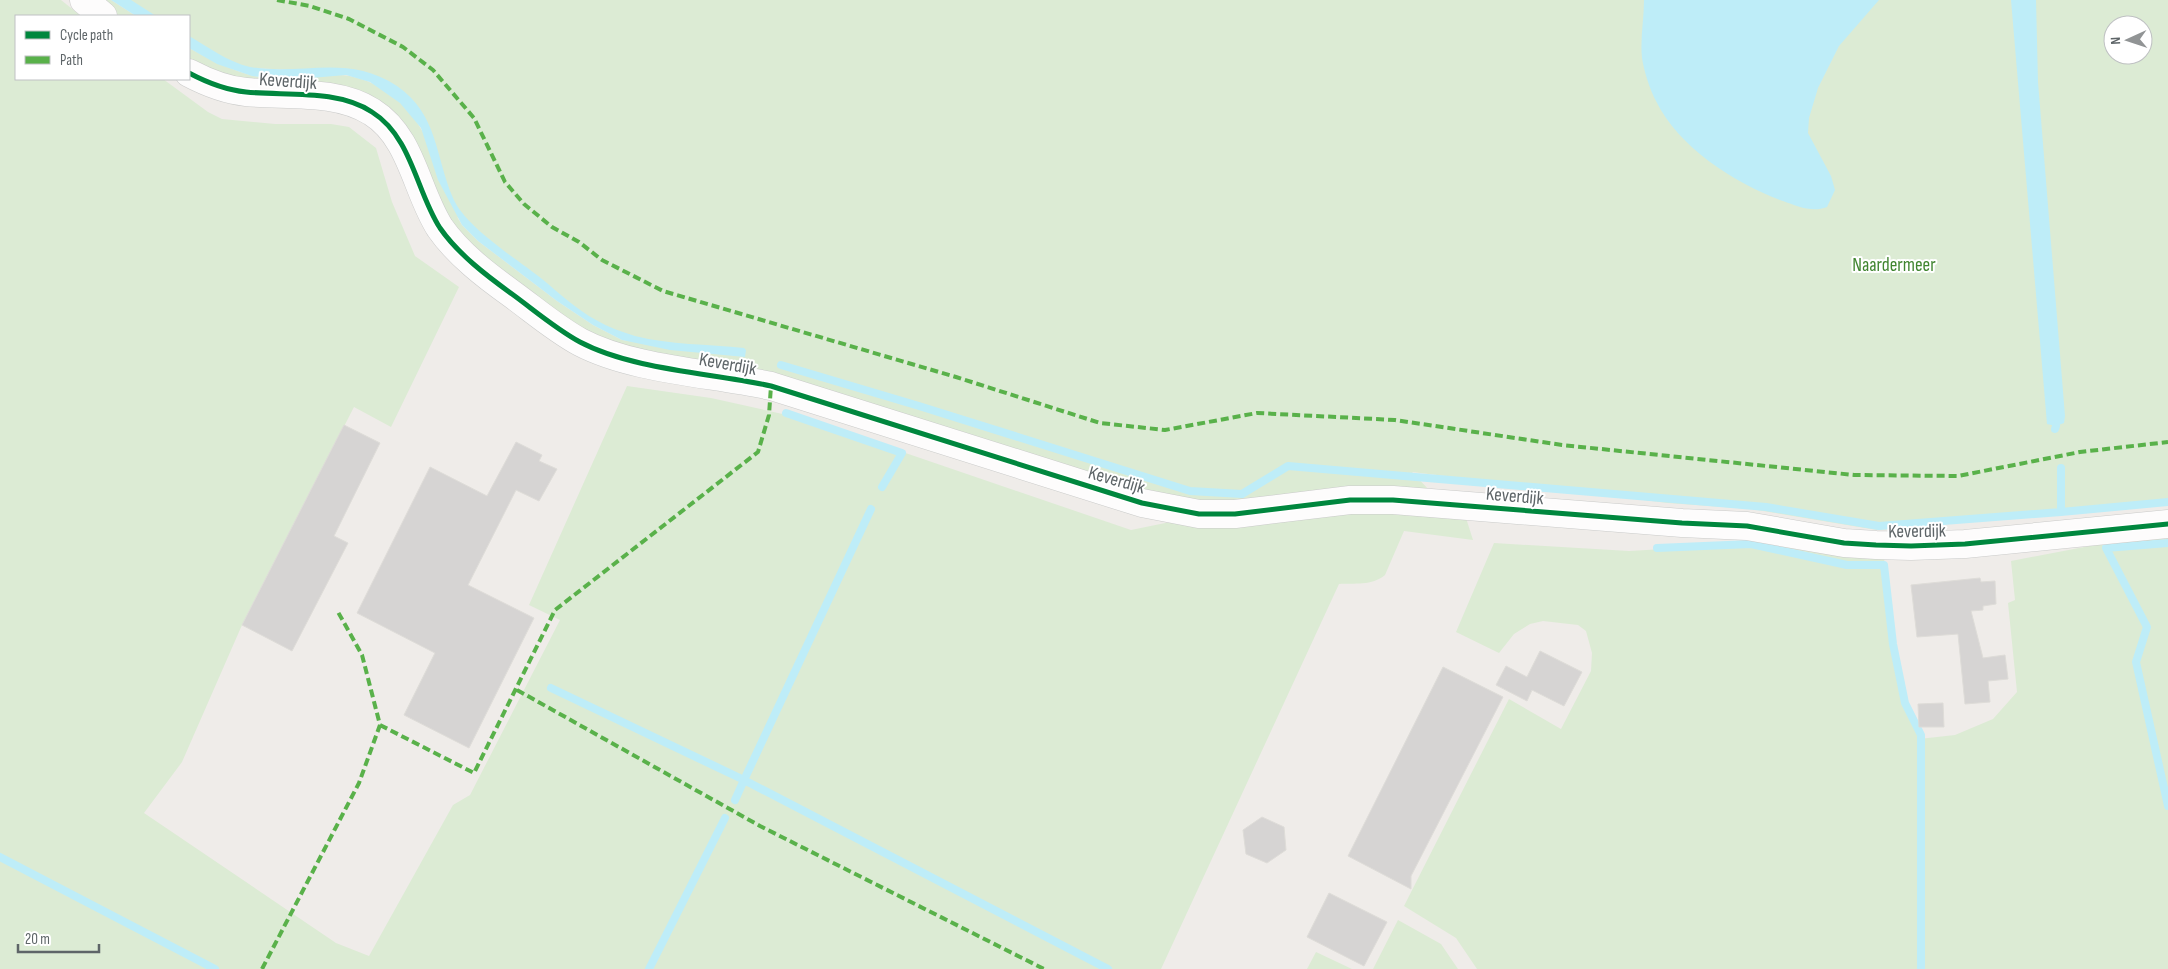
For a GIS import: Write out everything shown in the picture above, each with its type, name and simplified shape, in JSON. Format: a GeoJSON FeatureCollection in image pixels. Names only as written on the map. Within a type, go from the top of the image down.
{"type":"FeatureCollection","features":[{"type":"Feature","properties":{"kind":"street"},"geometry":{"type":"LineString","coordinates":[[84,0],[103,15]]}},
{"type":"Feature","properties":{"kind":"street","name":"Keverdijk"},"geometry":{"type":"LineString","coordinates":[[190,73],[219,86],[244,92],[324,97],[356,104],[372,112],[396,136],[407,154],[425,201],[441,229],[473,264],[580,342],[624,358],[666,368],[771,386],[1142,503],[1199,514],[1226,514],[1350,500],[1393,500],[1682,523],[1747,526],[1844,543],[1911,546],[1965,544],[2168,524]]}},
{"type":"Feature","properties":{"kind":"green space"},"geometry":{"type":"Polygon","coordinates":[[[0,0],[61,0],[80,15],[15,15],[15,80],[164,80],[208,112],[222,119],[275,124],[331,124],[349,127],[376,148],[392,202],[415,256],[459,287],[391,427],[354,407],[242,625],[182,762],[144,813],[336,943],[369,956],[453,805],[470,795],[560,620],[529,605],[627,386],[711,398],[787,415],[850,434],[1131,530],[1175,521],[1388,509],[1466,518],[1473,540],[1404,531],[1385,575],[1380,579],[1369,582],[1339,584],[1161,969],[0,969],[0,0]]]}},
{"type":"Feature","properties":{"kind":"green space"},"geometry":{"type":"Polygon","coordinates":[[[98,0],[111,0],[134,15],[119,15],[98,0]]]}},
{"type":"Feature","properties":{"kind":"green space","name":"Naardermeer"},"geometry":{"type":"Polygon","coordinates":[[[125,0],[2168,0],[2168,502],[2155,505],[1999,517],[1877,530],[1751,509],[1668,503],[1412,472],[1431,492],[1332,488],[1245,505],[1168,498],[645,353],[580,330],[513,282],[452,225],[410,136],[236,79],[190,60],[190,49],[228,67],[259,77],[286,80],[319,76],[348,76],[361,79],[385,90],[406,108],[421,129],[427,141],[438,180],[431,142],[406,105],[382,86],[349,72],[245,68],[190,41],[190,15],[148,15],[125,0]],[[457,217],[462,225],[478,241],[557,301],[593,325],[622,340],[745,357],[636,340],[590,319],[457,217]]]}},
{"type":"Feature","properties":{"kind":"green space"},"geometry":{"type":"Polygon","coordinates":[[[2168,531],[2168,969],[1477,969],[1456,938],[1404,906],[1509,699],[1561,729],[1591,671],[1592,653],[1586,631],[1578,625],[1543,621],[1530,624],[1514,634],[1499,653],[1456,632],[1494,543],[1629,551],[1751,544],[1884,556],[1888,603],[1898,672],[1919,739],[1955,735],[1993,719],[2017,692],[2008,603],[2015,600],[2011,561],[2168,531]]]}},
{"type":"Feature","properties":{"kind":"green space"},"geometry":{"type":"Polygon","coordinates":[[[1398,920],[1441,944],[1458,969],[1373,969],[1398,920]]]}},
{"type":"Feature","properties":{"kind":"green space"},"geometry":{"type":"Polygon","coordinates":[[[1316,952],[1352,969],[1307,969],[1316,952]]]}},
{"type":"Feature","properties":{"kind":"water"},"geometry":{"type":"Polygon","coordinates":[[[111,0],[131,0],[154,15],[134,15],[111,0]]]}},
{"type":"Feature","properties":{"kind":"water"},"geometry":{"type":"Polygon","coordinates":[[[1644,0],[1879,0],[1839,46],[1818,88],[1809,118],[1808,133],[1831,176],[1835,190],[1827,207],[1810,209],[1799,207],[1765,194],[1710,162],[1679,134],[1666,118],[1656,101],[1644,69],[1641,44],[1644,0]]]}},
{"type":"Feature","properties":{"kind":"water"},"geometry":{"type":"Polygon","coordinates":[[[2011,0],[2036,0],[2038,82],[2065,416],[2064,423],[2056,426],[2047,424],[2011,0]]]}},
{"type":"Feature","properties":{"kind":"water"},"geometry":{"type":"Polygon","coordinates":[[[190,37],[226,58],[250,67],[269,69],[342,68],[360,70],[379,76],[397,86],[421,109],[434,137],[453,198],[468,220],[575,306],[605,325],[635,336],[675,343],[744,348],[746,350],[745,357],[670,350],[622,340],[593,325],[557,301],[478,241],[462,225],[438,180],[421,128],[400,103],[370,82],[346,75],[287,80],[252,76],[217,64],[190,49],[190,37]]]}},
{"type":"Feature","properties":{"kind":"building"},"geometry":{"type":"Polygon","coordinates":[[[344,425],[380,443],[334,536],[348,543],[292,651],[242,625],[344,425]]]}},
{"type":"Feature","properties":{"kind":"building"},"geometry":{"type":"Polygon","coordinates":[[[516,442],[542,455],[539,461],[557,469],[539,501],[516,490],[468,585],[534,618],[469,748],[404,715],[435,653],[357,613],[430,467],[487,496],[516,442]]]}},
{"type":"Feature","properties":{"kind":"building"},"geometry":{"type":"Polygon","coordinates":[[[1980,578],[1981,582],[1995,581],[1996,604],[1983,606],[1983,610],[1971,611],[1983,658],[2005,655],[2008,679],[1988,681],[1990,702],[1965,704],[1958,634],[1917,637],[1911,585],[1980,578]]]}},
{"type":"Feature","properties":{"kind":"building"},"geometry":{"type":"Polygon","coordinates":[[[1540,651],[1582,672],[1564,706],[1532,690],[1527,701],[1496,685],[1506,666],[1527,677],[1540,651]]]}},
{"type":"Feature","properties":{"kind":"building"},"geometry":{"type":"Polygon","coordinates":[[[1443,667],[1503,697],[1411,876],[1411,889],[1348,856],[1443,667]]]}},
{"type":"Feature","properties":{"kind":"building"},"geometry":{"type":"Polygon","coordinates":[[[1943,703],[1944,727],[1919,727],[1918,704],[1943,703]]]}},
{"type":"Feature","properties":{"kind":"building"},"geometry":{"type":"Polygon","coordinates":[[[1262,817],[1284,827],[1286,850],[1267,863],[1246,854],[1243,830],[1262,817]]]}},
{"type":"Feature","properties":{"kind":"building"},"geometry":{"type":"Polygon","coordinates":[[[1329,893],[1387,922],[1364,966],[1307,937],[1329,893]]]}},
{"type":"Feature","properties":{"kind":"waterway"},"geometry":{"type":"LineString","coordinates":[[781,365],[1190,491],[1242,494],[1288,466],[1766,507],[1879,526],[2061,512]]}},
{"type":"Feature","properties":{"kind":"waterway"},"geometry":{"type":"LineString","coordinates":[[786,413],[902,453],[882,487]]}},
{"type":"Feature","properties":{"kind":"waterway"},"geometry":{"type":"LineString","coordinates":[[2061,468],[2061,512],[2168,502]]}},
{"type":"Feature","properties":{"kind":"waterway"},"geometry":{"type":"LineString","coordinates":[[551,688],[744,780],[871,509]]}},
{"type":"Feature","properties":{"kind":"waterway"},"geometry":{"type":"LineString","coordinates":[[2168,543],[2106,548],[2147,627],[2136,662],[2168,806]]}},
{"type":"Feature","properties":{"kind":"waterway"},"geometry":{"type":"LineString","coordinates":[[1657,548],[1751,544],[1847,565],[1884,565],[1893,644],[1905,703],[1921,735],[1921,969]]}},
{"type":"Feature","properties":{"kind":"waterway"},"geometry":{"type":"LineString","coordinates":[[735,800],[744,780],[1108,969]]}},
{"type":"Feature","properties":{"kind":"waterway"},"geometry":{"type":"LineString","coordinates":[[649,969],[725,818]]}},
{"type":"Feature","properties":{"kind":"waterway"},"geometry":{"type":"LineString","coordinates":[[0,857],[215,969]]}},
{"type":"Feature","properties":{"kind":"marked path"},"geometry":{"type":"LineString","coordinates":[[277,0],[310,6],[349,19],[403,47],[433,70],[474,118],[505,182],[524,204],[552,227],[579,242],[602,260],[663,291],[956,377],[1100,423],[1165,430],[1257,413],[1395,420],[1562,445],[1854,475],[1958,476],[2080,452],[2168,442]]}},
{"type":"Feature","properties":{"kind":"marked path"},"geometry":{"type":"LineString","coordinates":[[380,725],[474,773],[555,610],[758,452],[769,415],[771,386]]}},
{"type":"Feature","properties":{"kind":"marked path"},"geometry":{"type":"LineString","coordinates":[[262,969],[359,783],[380,725],[362,655],[338,612]]}},
{"type":"Feature","properties":{"kind":"marked path"},"geometry":{"type":"LineString","coordinates":[[517,690],[760,826],[1044,969]]}},
{"type":"Feature","properties":{"kind":"cycle path"},"geometry":{"type":"LineString","coordinates":[[190,73],[231,89],[246,92],[327,97],[343,100],[372,112],[396,135],[405,150],[432,213],[440,228],[455,247],[493,280],[580,342],[624,359],[648,365],[771,386],[1142,503],[1199,514],[1235,514],[1350,500],[1393,500],[1682,523],[1747,526],[1844,543],[1911,546],[1965,544],[2168,524]]}}]}
